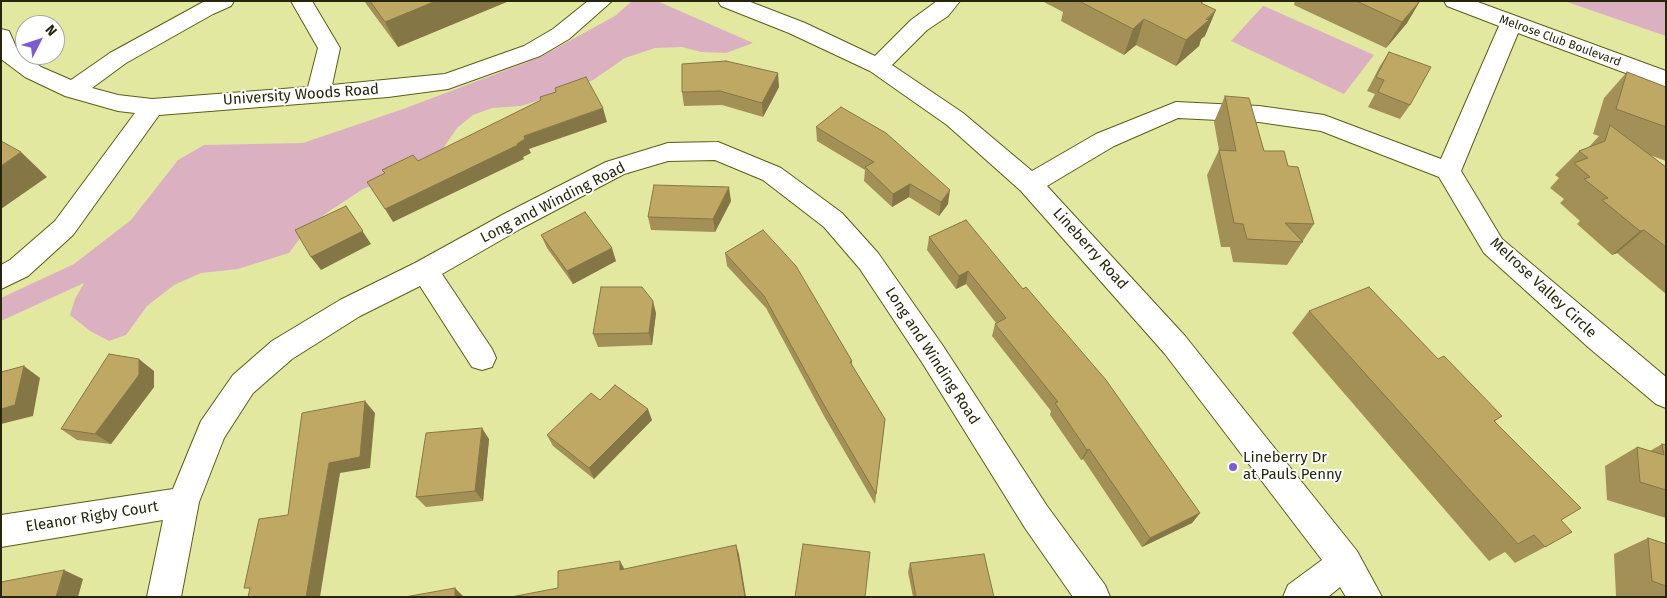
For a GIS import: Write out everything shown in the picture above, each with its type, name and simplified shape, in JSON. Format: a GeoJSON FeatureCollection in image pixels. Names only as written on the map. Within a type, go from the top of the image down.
{"type":"FeatureCollection","features":[{"type":"Feature","properties":{"kind":"street"},"geometry":{"type":"LineString","coordinates":[[73,90],[118,58],[205,9],[224,1]]}},
{"type":"Feature","properties":{"kind":"street"},"geometry":{"type":"LineString","coordinates":[[301,1],[329,48],[318,94]]}},
{"type":"Feature","properties":{"kind":"street","name":"University Woods Road"},"geometry":{"type":"LineString","coordinates":[[3,46],[33,72],[73,90],[118,103],[152,107],[388,89],[457,78],[532,51],[561,34],[602,1]]}},
{"type":"Feature","properties":{"kind":"street","name":"Lineberry Road"},"geometry":{"type":"LineString","coordinates":[[728,1],[797,28],[878,66],[955,119],[1030,184],[1175,345],[1345,563],[1366,597]]}},
{"type":"Feature","properties":{"kind":"street"},"geometry":{"type":"LineString","coordinates":[[919,25],[922,1]]}},
{"type":"Feature","properties":{"kind":"street"},"geometry":{"type":"LineString","coordinates":[[878,66],[919,25],[940,11],[950,1]]}},
{"type":"Feature","properties":{"kind":"street","name":"Melrose Club Boulevard"},"geometry":{"type":"LineString","coordinates":[[1454,1],[1511,24],[1666,80]]}},
{"type":"Feature","properties":{"kind":"street"},"geometry":{"type":"LineString","coordinates":[[1030,184],[1105,140],[1176,110],[1259,114],[1324,122],[1448,171],[1511,24]]}},
{"type":"Feature","properties":{"kind":"street"},"geometry":{"type":"LineString","coordinates":[[1,278],[19,268],[64,228],[152,107]]}},
{"type":"Feature","properties":{"kind":"street","name":"Long and Winding Road"},"geometry":{"type":"LineString","coordinates":[[164,597],[182,502],[212,431],[243,384],[282,350],[350,308],[424,271],[513,221],[615,168],[668,152],[718,151],[772,174],[833,220],[869,261],[933,355],[1036,517],[1093,597]]}},
{"type":"Feature","properties":{"kind":"street","name":"Melrose Valley Circle"},"geometry":{"type":"LineString","coordinates":[[1448,171],[1493,246],[1598,339],[1666,395]]}},
{"type":"Feature","properties":{"kind":"street"},"geometry":{"type":"LineString","coordinates":[[424,271],[482,358]]}},
{"type":"Feature","properties":{"kind":"street","name":"Eleanor Rigby Court"},"geometry":{"type":"LineString","coordinates":[[1,531],[182,502]]}},
{"type":"Feature","properties":{"kind":"street"},"geometry":{"type":"LineString","coordinates":[[1300,597],[1345,563]]}},
{"type":"Feature","properties":{"kind":"shaded area"},"geometry":{"type":"Polygon","coordinates":[[[632,1],[657,1],[753,43],[726,53],[701,52],[682,47],[655,48],[625,58],[593,80],[546,98],[521,106],[492,108],[473,115],[457,128],[442,150],[400,175],[363,189],[325,214],[307,229],[289,253],[238,269],[201,273],[174,285],[147,306],[126,335],[109,341],[90,331],[70,315],[75,299],[84,283],[1,321],[1,298],[74,264],[131,220],[178,160],[204,145],[303,143],[406,108],[538,58],[615,16],[632,1]]]}},
{"type":"Feature","properties":{"kind":"shaded area"},"geometry":{"type":"Polygon","coordinates":[[[1564,1],[1666,1],[1666,36],[1564,1]]]}},
{"type":"Feature","properties":{"kind":"shaded area"},"geometry":{"type":"Polygon","coordinates":[[[1263,6],[1374,55],[1344,94],[1231,41],[1263,6]]]}},
{"type":"Feature","properties":{"kind":"building"},"geometry":{"type":"Polygon","coordinates":[[[370,1],[436,1],[385,22],[370,1]]]}},
{"type":"Feature","properties":{"kind":"building"},"geometry":{"type":"Polygon","coordinates":[[[1079,1],[1203,1],[1201,3],[1216,10],[1206,19],[1209,20],[1186,40],[1144,19],[1133,29],[1079,1]]]}},
{"type":"Feature","properties":{"kind":"building"},"geometry":{"type":"Polygon","coordinates":[[[1356,1],[1420,1],[1402,22],[1356,1]]]}},
{"type":"Feature","properties":{"kind":"building"},"geometry":{"type":"Polygon","coordinates":[[[1389,52],[1431,67],[1410,105],[1378,92],[1384,80],[1376,77],[1389,52]]]}},
{"type":"Feature","properties":{"kind":"building"},"geometry":{"type":"Polygon","coordinates":[[[726,61],[778,73],[762,103],[720,91],[682,92],[682,64],[726,61]]]}},
{"type":"Feature","properties":{"kind":"building"},"geometry":{"type":"Polygon","coordinates":[[[1627,72],[1666,87],[1666,127],[1616,109],[1627,72]]]}},
{"type":"Feature","properties":{"kind":"building"},"geometry":{"type":"Polygon","coordinates":[[[586,77],[603,108],[524,136],[525,139],[518,145],[385,209],[367,182],[385,173],[382,170],[413,155],[418,161],[541,100],[540,97],[556,92],[555,88],[586,77]]]}},
{"type":"Feature","properties":{"kind":"building"},"geometry":{"type":"Polygon","coordinates":[[[1225,96],[1249,98],[1264,151],[1284,151],[1288,166],[1298,167],[1314,224],[1285,223],[1303,242],[1247,239],[1243,224],[1234,223],[1219,150],[1236,151],[1225,96]]]}},
{"type":"Feature","properties":{"kind":"building"},"geometry":{"type":"Polygon","coordinates":[[[841,107],[886,133],[950,190],[941,202],[910,184],[893,194],[865,167],[874,162],[816,127],[841,107]]]}},
{"type":"Feature","properties":{"kind":"building"},"geometry":{"type":"Polygon","coordinates":[[[1610,125],[1666,167],[1666,247],[1644,230],[1640,231],[1602,200],[1608,198],[1584,179],[1590,177],[1574,163],[1588,158],[1579,151],[1605,141],[1610,125]]]}},
{"type":"Feature","properties":{"kind":"building"},"geometry":{"type":"Polygon","coordinates":[[[1,141],[21,152],[1,166],[1,141]]]}},
{"type":"Feature","properties":{"kind":"building"},"geometry":{"type":"Polygon","coordinates":[[[654,185],[729,187],[713,219],[648,217],[654,185]]]}},
{"type":"Feature","properties":{"kind":"building"},"geometry":{"type":"Polygon","coordinates":[[[346,206],[363,231],[311,257],[295,230],[346,206]]]}},
{"type":"Feature","properties":{"kind":"building"},"geometry":{"type":"Polygon","coordinates":[[[585,212],[612,248],[567,271],[541,235],[585,212]]]}},
{"type":"Feature","properties":{"kind":"building"},"geometry":{"type":"Polygon","coordinates":[[[966,220],[1023,289],[1026,287],[1106,380],[1200,513],[1150,538],[1055,403],[1058,402],[995,324],[1006,318],[968,271],[959,276],[929,237],[966,220]]]}},
{"type":"Feature","properties":{"kind":"building"},"geometry":{"type":"Polygon","coordinates":[[[763,230],[796,266],[852,361],[850,362],[885,419],[876,494],[764,296],[725,253],[763,230]]]}},
{"type":"Feature","properties":{"kind":"building"},"geometry":{"type":"Polygon","coordinates":[[[601,287],[642,287],[653,301],[649,333],[593,334],[601,287]]]}},
{"type":"Feature","properties":{"kind":"building"},"geometry":{"type":"Polygon","coordinates":[[[1369,287],[1438,359],[1444,356],[1502,416],[1494,421],[1581,508],[1561,520],[1572,532],[1545,547],[1534,535],[1518,544],[1309,311],[1369,287]]]}},
{"type":"Feature","properties":{"kind":"building"},"geometry":{"type":"Polygon","coordinates":[[[109,354],[139,359],[139,375],[95,434],[61,429],[109,354]]]}},
{"type":"Feature","properties":{"kind":"building"},"geometry":{"type":"Polygon","coordinates":[[[24,366],[15,405],[1,409],[1,372],[24,366]]]}},
{"type":"Feature","properties":{"kind":"building"},"geometry":{"type":"Polygon","coordinates":[[[615,385],[648,409],[589,468],[547,435],[591,393],[600,400],[615,385]]]}},
{"type":"Feature","properties":{"kind":"building"},"geometry":{"type":"Polygon","coordinates":[[[365,401],[360,457],[329,463],[306,597],[248,597],[250,588],[244,588],[259,519],[288,515],[302,413],[365,401]]]}},
{"type":"Feature","properties":{"kind":"building"},"geometry":{"type":"Polygon","coordinates":[[[482,428],[475,491],[416,497],[426,433],[482,428]]]}},
{"type":"Feature","properties":{"kind":"building"},"geometry":{"type":"Polygon","coordinates":[[[1662,444],[1666,445],[1666,490],[1640,482],[1637,447],[1664,455],[1662,444]]]}},
{"type":"Feature","properties":{"kind":"building"},"geometry":{"type":"Polygon","coordinates":[[[1648,538],[1666,544],[1666,586],[1652,581],[1648,538]]]}},
{"type":"Feature","properties":{"kind":"building"},"geometry":{"type":"Polygon","coordinates":[[[803,544],[870,552],[865,597],[795,597],[803,544]]]}},
{"type":"Feature","properties":{"kind":"building"},"geometry":{"type":"Polygon","coordinates":[[[736,545],[745,597],[511,597],[558,588],[558,571],[620,561],[620,570],[736,545]]]}},
{"type":"Feature","properties":{"kind":"building"},"geometry":{"type":"Polygon","coordinates":[[[984,554],[994,597],[916,597],[910,563],[984,554]]]}},
{"type":"Feature","properties":{"kind":"building"},"geometry":{"type":"Polygon","coordinates":[[[64,570],[56,597],[1,597],[1,582],[64,570]]]}},
{"type":"Feature","properties":{"kind":"building"},"geometry":{"type":"Polygon","coordinates":[[[455,588],[455,597],[405,597],[455,588]]]}},
{"type":"Feature","properties":{"kind":"place","name":"Lineberry Dr at Pauls Penny"},"geometry":{"type":"Point","coordinates":[1233,467]}}]}
